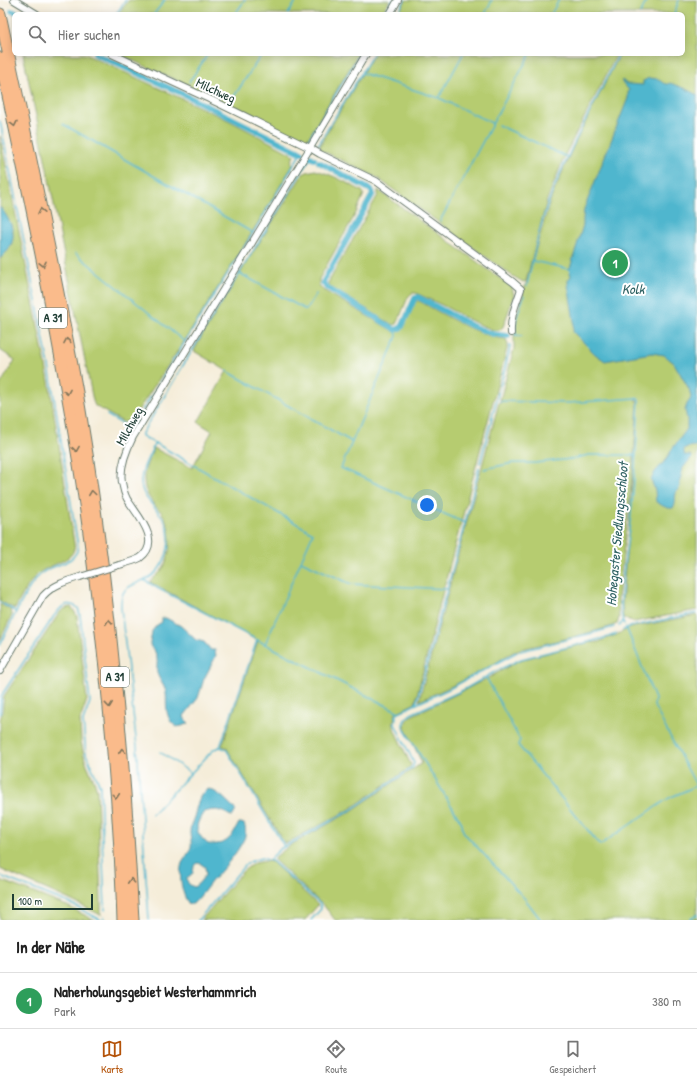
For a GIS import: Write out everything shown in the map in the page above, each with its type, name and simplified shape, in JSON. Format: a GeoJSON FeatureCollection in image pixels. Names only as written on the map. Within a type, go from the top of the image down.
{"type":"FeatureCollection","features":[{"type":"Feature","properties":{"kind":"highway","name":"A 31"},"geometry":{"type":"LineString","coordinates":[[0,14],[64,324],[78,399],[92,492],[105,584],[119,715],[133,920]]}},
{"type":"Feature","properties":{"kind":"highway","name":"A 31"},"geometry":{"type":"LineString","coordinates":[[0,58],[48,291],[70,410],[95,576],[112,743],[123,920]]}},
{"type":"Feature","properties":{"kind":"street"},"geometry":{"type":"LineString","coordinates":[[14,0],[34,12]]}},
{"type":"Feature","properties":{"kind":"street"},"geometry":{"type":"LineString","coordinates":[[391,12],[398,0]]}},
{"type":"Feature","properties":{"kind":"street","name":"Milchweg"},"geometry":{"type":"LineString","coordinates":[[116,56],[310,148]]}},
{"type":"Feature","properties":{"kind":"street","name":"Milchweg"},"geometry":{"type":"LineString","coordinates":[[0,671],[43,596],[48,590],[66,581],[138,558],[145,553],[149,546],[147,529],[128,500],[122,486],[122,468],[126,452],[133,437],[365,56]]}},
{"type":"Feature","properties":{"kind":"street"},"geometry":{"type":"LineString","coordinates":[[310,148],[376,181],[521,289],[510,323],[511,333]]}},
{"type":"Feature","properties":{"kind":"green space"},"geometry":{"type":"Polygon","coordinates":[[[129,0],[390,0],[382,12],[120,12],[129,0]]]}},
{"type":"Feature","properties":{"kind":"green space"},"geometry":{"type":"Polygon","coordinates":[[[406,0],[697,0],[697,610],[634,622],[623,618],[622,605],[639,400],[635,400],[638,402],[633,466],[618,599],[619,618],[617,624],[573,637],[517,650],[456,684],[419,701],[499,402],[502,402],[502,400],[500,400],[514,349],[514,324],[550,201],[574,145],[619,56],[685,56],[685,12],[399,12],[406,0]]]}},
{"type":"Feature","properties":{"kind":"green space"},"geometry":{"type":"Polygon","coordinates":[[[23,56],[89,56],[230,121],[294,155],[291,163],[293,165],[237,257],[185,340],[131,421],[123,422],[95,406],[93,401],[23,56]]]}},
{"type":"Feature","properties":{"kind":"green space"},"geometry":{"type":"Polygon","coordinates":[[[122,56],[357,56],[307,140],[304,141],[183,83],[122,56]]]}},
{"type":"Feature","properties":{"kind":"green space"},"geometry":{"type":"Polygon","coordinates":[[[373,56],[616,56],[566,153],[547,200],[526,281],[523,282],[511,275],[376,177],[321,150],[320,145],[373,56]]]}},
{"type":"Feature","properties":{"kind":"green space"},"geometry":{"type":"Polygon","coordinates":[[[0,136],[49,381],[74,547],[69,557],[43,570],[35,577],[15,609],[0,601],[0,385],[15,360],[0,350],[0,259],[11,246],[13,229],[0,207],[0,136]]]}},
{"type":"Feature","properties":{"kind":"green space"},"geometry":{"type":"Polygon","coordinates":[[[315,170],[339,179],[362,191],[364,194],[356,213],[319,279],[319,286],[323,290],[395,332],[403,328],[414,303],[419,301],[473,330],[506,339],[508,345],[415,703],[396,713],[394,718],[395,731],[411,765],[408,769],[350,809],[285,844],[226,747],[222,746],[258,641],[150,582],[165,565],[169,551],[170,535],[163,514],[152,502],[146,492],[144,476],[147,464],[154,448],[192,468],[212,431],[198,422],[227,371],[194,351],[247,262],[303,174],[315,170]]]}},
{"type":"Feature","properties":{"kind":"green space"},"geometry":{"type":"Polygon","coordinates":[[[378,190],[512,287],[514,296],[503,327],[500,330],[493,330],[476,323],[416,293],[412,293],[408,297],[397,324],[393,325],[330,287],[328,283],[378,195],[378,190]]]}},
{"type":"Feature","properties":{"kind":"green space"},"geometry":{"type":"Polygon","coordinates":[[[0,604],[11,610],[12,615],[0,640],[0,604]]]}},
{"type":"Feature","properties":{"kind":"green space"},"geometry":{"type":"Polygon","coordinates":[[[71,607],[77,616],[87,700],[80,720],[81,741],[85,760],[97,790],[101,915],[0,869],[0,720],[4,696],[60,612],[71,607]]]}},
{"type":"Feature","properties":{"kind":"green space"},"geometry":{"type":"Polygon","coordinates":[[[697,615],[697,920],[335,920],[325,907],[274,860],[274,858],[289,846],[350,812],[422,763],[405,727],[406,721],[411,716],[457,694],[520,660],[587,643],[598,642],[630,628],[697,615]]]}},
{"type":"Feature","properties":{"kind":"green space"},"geometry":{"type":"Polygon","coordinates":[[[266,861],[272,862],[318,905],[305,920],[201,920],[242,872],[254,863],[266,861]]]}},
{"type":"Feature","properties":{"kind":"green space"},"geometry":{"type":"Polygon","coordinates":[[[0,880],[67,906],[94,920],[0,920],[0,880]]]}},
{"type":"Feature","properties":{"kind":"water","name":"Kolk"},"geometry":{"type":"Polygon","coordinates":[[[649,78],[658,79],[665,84],[670,83],[697,95],[697,446],[687,447],[684,449],[684,455],[690,455],[692,457],[683,468],[680,487],[676,493],[673,508],[668,508],[656,502],[655,490],[651,480],[655,472],[666,460],[672,449],[687,429],[685,410],[691,396],[689,389],[674,363],[664,355],[652,353],[605,361],[595,354],[573,332],[574,321],[568,285],[568,280],[571,276],[569,269],[583,225],[584,209],[628,98],[629,90],[621,81],[622,80],[627,84],[643,85],[643,81],[649,78]]]}},
{"type":"Feature","properties":{"kind":"water"},"geometry":{"type":"Polygon","coordinates":[[[0,207],[9,221],[13,231],[13,236],[9,249],[0,259],[0,207]]]}},
{"type":"Feature","properties":{"kind":"water"},"geometry":{"type":"Polygon","coordinates":[[[162,618],[166,618],[181,626],[196,640],[204,642],[211,650],[215,650],[216,656],[204,679],[198,698],[184,716],[189,723],[177,727],[171,722],[168,715],[165,690],[157,673],[156,655],[150,645],[152,631],[162,622],[162,618]]]}},
{"type":"Feature","properties":{"kind":"water"},"geometry":{"type":"Polygon","coordinates":[[[209,789],[217,793],[236,810],[233,816],[219,810],[204,812],[198,822],[197,830],[204,840],[208,844],[216,844],[226,841],[232,836],[239,823],[244,824],[245,836],[241,845],[229,862],[196,901],[193,904],[189,904],[184,896],[180,873],[182,863],[191,847],[190,828],[198,801],[202,793],[209,789]],[[195,864],[193,873],[187,878],[188,883],[194,887],[206,874],[205,867],[201,864],[195,864]]]}},
{"type":"Feature","properties":{"kind":"waterway"},"geometry":{"type":"LineString","coordinates":[[117,12],[126,0]]}},
{"type":"Feature","properties":{"kind":"waterway"},"geometry":{"type":"LineString","coordinates":[[156,12],[165,0]]}},
{"type":"Feature","properties":{"kind":"waterway"},"geometry":{"type":"LineString","coordinates":[[236,12],[245,0]]}},
{"type":"Feature","properties":{"kind":"waterway"},"geometry":{"type":"LineString","coordinates":[[289,12],[297,0]]}},
{"type":"Feature","properties":{"kind":"waterway"},"geometry":{"type":"LineString","coordinates":[[385,12],[393,0]]}},
{"type":"Feature","properties":{"kind":"waterway"},"geometry":{"type":"LineString","coordinates":[[398,12],[405,0]]}},
{"type":"Feature","properties":{"kind":"waterway"},"geometry":{"type":"LineString","coordinates":[[486,12],[492,0]]}},
{"type":"Feature","properties":{"kind":"waterway"},"geometry":{"type":"LineString","coordinates":[[552,12],[559,0]]}},
{"type":"Feature","properties":{"kind":"waterway"},"geometry":{"type":"LineString","coordinates":[[641,12],[647,0]]}},
{"type":"Feature","properties":{"kind":"waterway"},"geometry":{"type":"LineString","coordinates":[[675,12],[679,0]]}},
{"type":"Feature","properties":{"kind":"waterway","name":"Hohegaster Siedlungsschloot"},"geometry":{"type":"LineString","coordinates":[[99,56],[181,93],[302,153]]}},
{"type":"Feature","properties":{"kind":"waterway"},"geometry":{"type":"LineString","coordinates":[[189,82],[207,56]]}},
{"type":"Feature","properties":{"kind":"waterway"},"geometry":{"type":"LineString","coordinates":[[231,101],[261,56]]}},
{"type":"Feature","properties":{"kind":"waterway"},"geometry":{"type":"LineString","coordinates":[[309,139],[359,56]]}},
{"type":"Feature","properties":{"kind":"waterway"},"geometry":{"type":"LineString","coordinates":[[318,145],[372,56]]}},
{"type":"Feature","properties":{"kind":"waterway"},"geometry":{"type":"LineString","coordinates":[[439,98],[462,56]]}},
{"type":"Feature","properties":{"kind":"waterway"},"geometry":{"type":"LineString","coordinates":[[440,221],[529,56]]}},
{"type":"Feature","properties":{"kind":"waterway"},"geometry":{"type":"LineString","coordinates":[[527,286],[541,224],[548,203],[572,146],[618,56]]}},
{"type":"Feature","properties":{"kind":"waterway"},"geometry":{"type":"LineString","coordinates":[[362,73],[439,98],[492,123]]}},
{"type":"Feature","properties":{"kind":"waterway"},"geometry":{"type":"LineString","coordinates":[[0,121],[49,366],[78,547],[73,557],[42,573],[34,581],[16,612]]}},
{"type":"Feature","properties":{"kind":"waterway"},"geometry":{"type":"LineString","coordinates":[[63,124],[253,233],[185,342]]}},
{"type":"Feature","properties":{"kind":"waterway"},"geometry":{"type":"LineString","coordinates":[[498,125],[567,157]]}},
{"type":"Feature","properties":{"kind":"waterway"},"geometry":{"type":"LineString","coordinates":[[253,233],[302,151]]}},
{"type":"Feature","properties":{"kind":"waterway"},"geometry":{"type":"LineString","coordinates":[[154,443],[141,435],[312,155]]}},
{"type":"Feature","properties":{"kind":"waterway","name":"Hohegaster Siedlungsschloot"},"geometry":{"type":"LineString","coordinates":[[310,157],[314,159]]}},
{"type":"Feature","properties":{"kind":"waterway","name":"Hohegaster Siedlungsschloot"},"geometry":{"type":"LineString","coordinates":[[319,162],[371,190],[373,194],[323,282],[326,287],[396,330],[402,327],[415,298],[418,297],[472,326],[492,334],[508,336]]}},
{"type":"Feature","properties":{"kind":"waterway"},"geometry":{"type":"LineString","coordinates":[[75,253],[185,342],[131,429],[107,415]]}},
{"type":"Feature","properties":{"kind":"waterway"},"geometry":{"type":"LineString","coordinates":[[533,261],[569,269]]}},
{"type":"Feature","properties":{"kind":"waterway"},"geometry":{"type":"LineString","coordinates":[[239,273],[306,310],[316,294]]}},
{"type":"Feature","properties":{"kind":"waterway"},"geometry":{"type":"LineString","coordinates":[[516,335],[516,320],[524,296]]}},
{"type":"Feature","properties":{"kind":"waterway"},"geometry":{"type":"LineString","coordinates":[[396,330],[397,336],[341,468],[465,523],[479,468]]}},
{"type":"Feature","properties":{"kind":"waterway"},"geometry":{"type":"LineString","coordinates":[[515,335],[522,336]]}},
{"type":"Feature","properties":{"kind":"waterway","name":"Hohegaster Siedlungsschloot"},"geometry":{"type":"LineString","coordinates":[[480,463],[510,345]]}},
{"type":"Feature","properties":{"kind":"waterway"},"geometry":{"type":"LineString","coordinates":[[227,371],[352,442]]}},
{"type":"Feature","properties":{"kind":"waterway"},"geometry":{"type":"LineString","coordinates":[[500,401],[568,403],[637,398],[639,400],[630,524],[623,571],[621,603],[624,624]]}},
{"type":"Feature","properties":{"kind":"waterway"},"geometry":{"type":"LineString","coordinates":[[145,580],[152,575],[163,562],[169,537],[164,520],[143,492],[141,481],[142,471],[155,443],[313,533],[265,644]]}},
{"type":"Feature","properties":{"kind":"waterway","name":"Hohegaster Siedlungsschloot"},"geometry":{"type":"LineString","coordinates":[[484,469],[513,463],[535,463],[571,459],[589,455],[636,455]]}},
{"type":"Feature","properties":{"kind":"waterway"},"geometry":{"type":"LineString","coordinates":[[416,704],[465,523]]}},
{"type":"Feature","properties":{"kind":"waterway"},"geometry":{"type":"LineString","coordinates":[[301,561],[351,584],[447,589]]}},
{"type":"Feature","properties":{"kind":"waterway"},"geometry":{"type":"LineString","coordinates":[[149,920],[137,747],[121,608],[122,596],[126,589],[144,580],[265,644],[399,712]]}},
{"type":"Feature","properties":{"kind":"waterway"},"geometry":{"type":"LineString","coordinates":[[0,602],[16,612],[0,645]]}},
{"type":"Feature","properties":{"kind":"waterway"},"geometry":{"type":"LineString","coordinates":[[0,714],[1,698],[3,693],[54,616],[64,606],[70,605],[78,608],[90,702],[83,721],[86,754],[100,786],[105,910]]}},
{"type":"Feature","properties":{"kind":"waterway"},"geometry":{"type":"LineString","coordinates":[[623,630],[633,626],[697,613]]}},
{"type":"Feature","properties":{"kind":"waterway","name":"Hohegaster Siedlungsschloot"},"geometry":{"type":"LineString","coordinates":[[619,625],[623,622]]}},
{"type":"Feature","properties":{"kind":"waterway"},"geometry":{"type":"LineString","coordinates":[[269,860],[280,849],[351,810],[412,768],[414,763],[395,724],[396,716],[399,712],[449,689],[517,652],[614,627]]}},
{"type":"Feature","properties":{"kind":"waterway","name":"Hohegaster Siedlungsschloot"},"geometry":{"type":"LineString","coordinates":[[626,627],[655,699],[654,706],[697,787]]}},
{"type":"Feature","properties":{"kind":"waterway"},"geometry":{"type":"LineString","coordinates":[[541,920],[525,899],[463,831],[462,823],[403,727],[404,721],[411,714],[465,689],[521,659],[616,634]]}},
{"type":"Feature","properties":{"kind":"waterway"},"geometry":{"type":"LineString","coordinates":[[220,747],[257,640]]}},
{"type":"Feature","properties":{"kind":"waterway"},"geometry":{"type":"LineString","coordinates":[[486,677],[520,740],[518,745],[600,845],[669,798],[696,786]]}},
{"type":"Feature","properties":{"kind":"waterway"},"geometry":{"type":"LineString","coordinates":[[152,814],[214,749],[220,747],[226,749],[284,846]]}},
{"type":"Feature","properties":{"kind":"waterway"},"geometry":{"type":"LineString","coordinates":[[160,752],[191,773]]}},
{"type":"Feature","properties":{"kind":"waterway"},"geometry":{"type":"LineString","coordinates":[[198,920],[245,865],[261,858],[272,861],[320,904],[321,909],[311,920]]}},
{"type":"Feature","properties":{"kind":"waterway"},"geometry":{"type":"LineString","coordinates":[[0,876],[69,903],[101,920]]}},
{"type":"Feature","properties":{"kind":"waterway"},"geometry":{"type":"LineString","coordinates":[[689,920],[697,915]]}},
{"type":"Feature","properties":{"kind":"place","name":"Naherholungsgebiet Westerhammrich"},"geometry":{"type":"Point","coordinates":[615,263]}}]}
